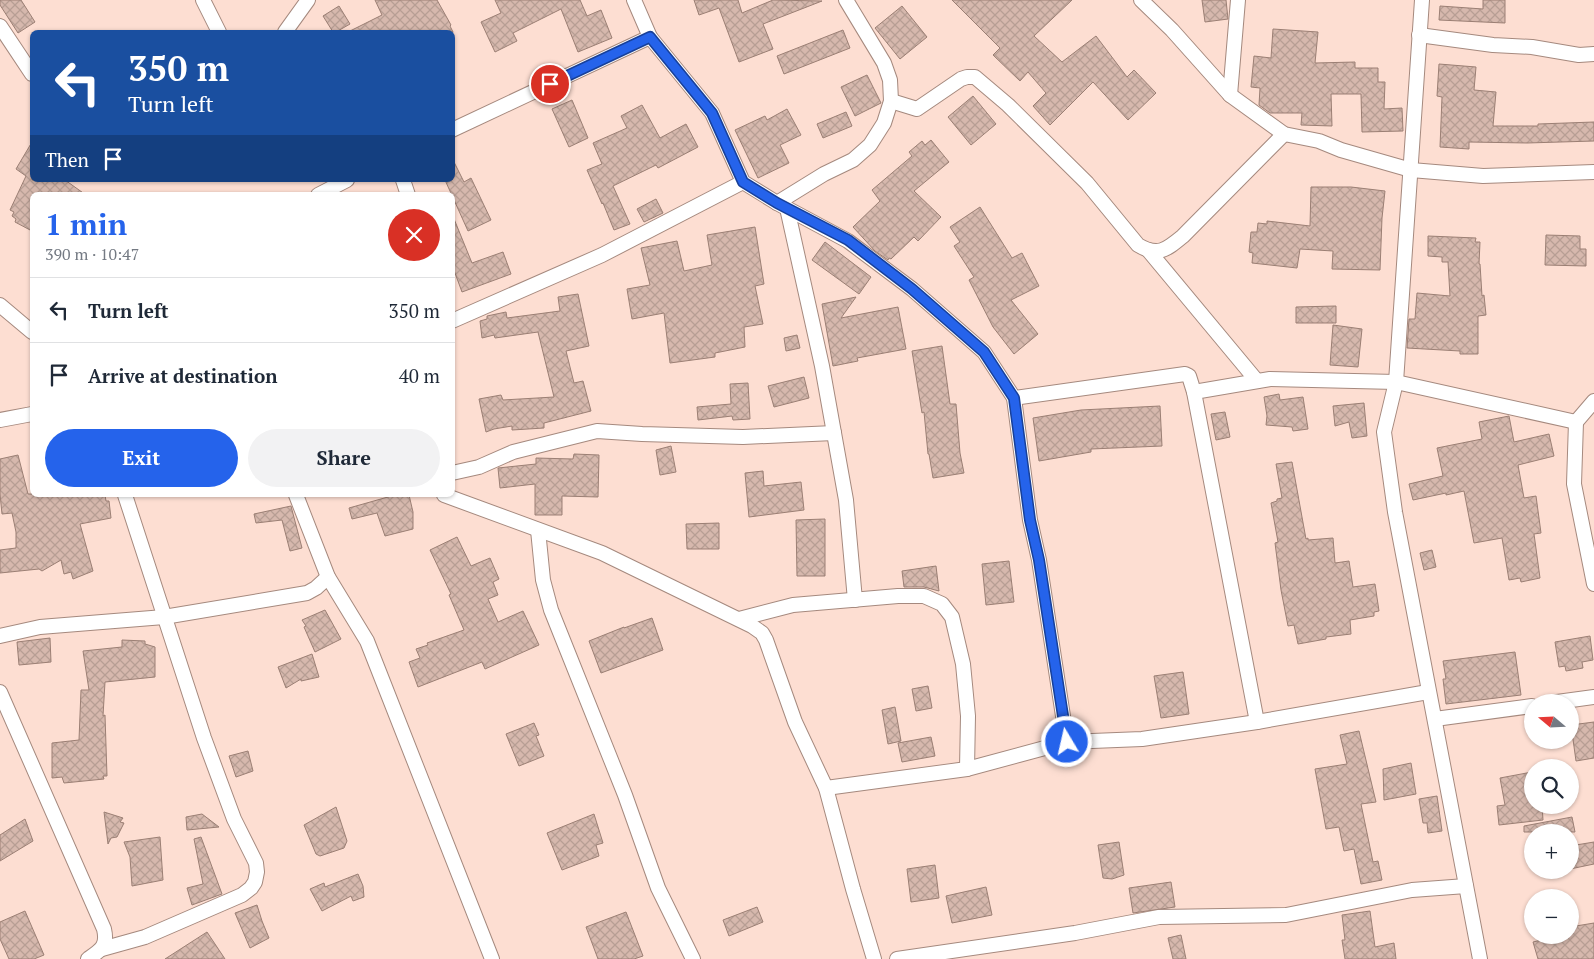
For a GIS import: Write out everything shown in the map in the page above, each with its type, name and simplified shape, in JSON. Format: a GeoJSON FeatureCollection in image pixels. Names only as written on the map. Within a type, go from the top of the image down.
{"type":"FeatureCollection","features":[{"type":"Feature","properties":{"kind":"street"},"geometry":{"type":"LineString","coordinates":[[203,0],[218,30]]}},
{"type":"Feature","properties":{"kind":"street"},"geometry":{"type":"LineString","coordinates":[[286,30],[308,0]]}},
{"type":"Feature","properties":{"kind":"street"},"geometry":{"type":"LineString","coordinates":[[634,0],[650,37],[712,113],[743,182],[848,240],[912,289],[984,352],[1014,398],[1030,520],[1039,560],[1067,742]]}},
{"type":"Feature","properties":{"kind":"street"},"geometry":{"type":"LineString","coordinates":[[782,205],[824,174],[853,160],[870,145],[884,122],[891,101],[890,80],[884,63],[846,0]]}},
{"type":"Feature","properties":{"kind":"street"},"geometry":{"type":"LineString","coordinates":[[1142,0],[1172,30],[1230,95],[1284,134],[1319,141],[1341,150],[1411,170],[1483,176],[1594,172]]}},
{"type":"Feature","properties":{"kind":"street"},"geometry":{"type":"LineString","coordinates":[[1230,95],[1238,0]]}},
{"type":"Feature","properties":{"kind":"street"},"geometry":{"type":"LineString","coordinates":[[1422,0],[1396,382],[1384,432],[1394,512],[1480,959]]}},
{"type":"Feature","properties":{"kind":"street"},"geometry":{"type":"LineString","coordinates":[[0,26],[30,71]]}},
{"type":"Feature","properties":{"kind":"street"},"geometry":{"type":"LineString","coordinates":[[1419,35],[1493,45],[1532,47],[1579,55],[1594,54]]}},
{"type":"Feature","properties":{"kind":"street"},"geometry":{"type":"LineString","coordinates":[[455,129],[650,37]]}},
{"type":"Feature","properties":{"kind":"street"},"geometry":{"type":"LineString","coordinates":[[891,101],[917,109],[961,79],[975,77],[1008,105],[1087,184],[1138,245],[1148,250],[1159,252],[1183,236],[1284,134]]}},
{"type":"Feature","properties":{"kind":"street"},"geometry":{"type":"LineString","coordinates":[[324,192],[343,182]]}},
{"type":"Feature","properties":{"kind":"street"},"geometry":{"type":"LineString","coordinates":[[455,317],[602,255],[743,182]]}},
{"type":"Feature","properties":{"kind":"street"},"geometry":{"type":"LineString","coordinates":[[782,205],[822,366],[846,500],[855,600]]}},
{"type":"Feature","properties":{"kind":"street"},"geometry":{"type":"LineString","coordinates":[[1148,250],[1257,381]]}},
{"type":"Feature","properties":{"kind":"street"},"geometry":{"type":"LineString","coordinates":[[0,305],[30,330]]}},
{"type":"Feature","properties":{"kind":"street"},"geometry":{"type":"LineString","coordinates":[[1014,398],[1185,374],[1191,378],[1257,722]]}},
{"type":"Feature","properties":{"kind":"street"},"geometry":{"type":"LineString","coordinates":[[1194,392],[1270,379],[1396,382],[1576,422]]}},
{"type":"Feature","properties":{"kind":"street"},"geometry":{"type":"LineString","coordinates":[[1594,401],[1576,422],[1574,484],[1594,584]]}},
{"type":"Feature","properties":{"kind":"street"},"geometry":{"type":"LineString","coordinates":[[0,420],[30,414]]}},
{"type":"Feature","properties":{"kind":"street"},"geometry":{"type":"LineString","coordinates":[[455,472],[479,466],[513,452],[597,431],[743,437],[834,433]]}},
{"type":"Feature","properties":{"kind":"street"},"geometry":{"type":"LineString","coordinates":[[88,959],[102,949],[145,936],[242,896],[255,882],[257,872],[256,863],[234,819],[204,738],[126,497]]}},
{"type":"Feature","properties":{"kind":"street"},"geometry":{"type":"LineString","coordinates":[[297,497],[328,577],[367,641],[492,959]]}},
{"type":"Feature","properties":{"kind":"street"},"geometry":{"type":"LineString","coordinates":[[449,497],[602,553],[739,619],[762,633],[796,722],[826,788],[874,959]]}},
{"type":"Feature","properties":{"kind":"street"},"geometry":{"type":"LineString","coordinates":[[538,530],[543,580],[551,610],[625,795],[658,888],[693,959]]}},
{"type":"Feature","properties":{"kind":"street"},"geometry":{"type":"LineString","coordinates":[[0,636],[40,627],[164,616],[307,592],[316,588],[328,577]]}},
{"type":"Feature","properties":{"kind":"street"},"geometry":{"type":"LineString","coordinates":[[739,619],[793,605],[898,596],[924,596],[942,604],[952,617],[963,664],[968,716],[967,770]]}},
{"type":"Feature","properties":{"kind":"street"},"geometry":{"type":"LineString","coordinates":[[0,692],[104,929],[106,937],[102,949]]}},
{"type":"Feature","properties":{"kind":"street"},"geometry":{"type":"LineString","coordinates":[[826,788],[967,770],[1067,742],[1142,739],[1257,722],[1428,692]]}},
{"type":"Feature","properties":{"kind":"street"},"geometry":{"type":"LineString","coordinates":[[1579,699],[1594,697]]}},
{"type":"Feature","properties":{"kind":"street"},"geometry":{"type":"LineString","coordinates":[[1435,720],[1524,707]]}},
{"type":"Feature","properties":{"kind":"street"},"geometry":{"type":"LineString","coordinates":[[897,959],[1075,932],[1158,917],[1286,916],[1412,890],[1466,886]]}},
{"type":"Feature","properties":{"kind":"building"},"geometry":{"type":"Polygon","coordinates":[[[0,0],[21,0],[35,22],[18,33],[0,5],[0,0]]]}},
{"type":"Feature","properties":{"kind":"building"},"geometry":{"type":"Polygon","coordinates":[[[375,0],[437,0],[452,30],[352,30],[382,15],[375,0]]]}},
{"type":"Feature","properties":{"kind":"building"},"geometry":{"type":"Polygon","coordinates":[[[495,0],[580,0],[587,16],[601,10],[612,38],[578,52],[561,9],[513,33],[517,41],[495,52],[481,22],[501,13],[495,0]]]}},
{"type":"Feature","properties":{"kind":"building"},"geometry":{"type":"Polygon","coordinates":[[[694,0],[738,0],[742,13],[773,0],[822,1],[763,24],[773,49],[739,62],[719,8],[699,15],[694,0]]]}},
{"type":"Feature","properties":{"kind":"building"},"geometry":{"type":"Polygon","coordinates":[[[952,0],[1072,0],[1034,36],[1062,62],[1096,36],[1127,77],[1134,70],[1156,93],[1128,120],[1093,82],[1050,125],[1033,106],[1046,93],[1028,72],[1020,81],[993,55],[1000,48],[952,0]]]}},
{"type":"Feature","properties":{"kind":"building"},"geometry":{"type":"Polygon","coordinates":[[[1202,0],[1226,0],[1228,19],[1205,22],[1202,0]]]}},
{"type":"Feature","properties":{"kind":"building"},"geometry":{"type":"Polygon","coordinates":[[[1483,0],[1505,0],[1505,23],[1439,20],[1440,6],[1483,9],[1483,0]]]}},
{"type":"Feature","properties":{"kind":"building"},"geometry":{"type":"Polygon","coordinates":[[[339,6],[350,24],[340,30],[332,30],[323,16],[339,6]]]}},
{"type":"Feature","properties":{"kind":"building"},"geometry":{"type":"Polygon","coordinates":[[[902,6],[927,37],[900,59],[875,28],[902,6]]]}},
{"type":"Feature","properties":{"kind":"building"},"geometry":{"type":"Polygon","coordinates":[[[1273,29],[1318,32],[1315,63],[1355,62],[1355,68],[1378,68],[1378,82],[1385,82],[1384,109],[1402,108],[1403,131],[1362,132],[1361,94],[1331,94],[1332,126],[1301,125],[1302,113],[1270,113],[1259,105],[1260,88],[1251,87],[1254,56],[1271,58],[1273,29]]]}},
{"type":"Feature","properties":{"kind":"building"},"geometry":{"type":"Polygon","coordinates":[[[843,30],[850,48],[784,74],[777,56],[843,30]]]}},
{"type":"Feature","properties":{"kind":"building"},"geometry":{"type":"Polygon","coordinates":[[[1439,64],[1476,67],[1474,90],[1496,92],[1493,126],[1538,126],[1538,124],[1594,122],[1594,141],[1469,142],[1469,149],[1440,147],[1442,97],[1437,96],[1439,64]]]}},
{"type":"Feature","properties":{"kind":"building"},"geometry":{"type":"Polygon","coordinates":[[[867,75],[881,103],[855,116],[841,87],[867,75]]]}},
{"type":"Feature","properties":{"kind":"building"},"geometry":{"type":"Polygon","coordinates":[[[973,96],[996,124],[971,145],[948,117],[973,96]]]}},
{"type":"Feature","properties":{"kind":"building"},"geometry":{"type":"Polygon","coordinates":[[[572,100],[588,138],[569,147],[552,109],[572,100]]]}},
{"type":"Feature","properties":{"kind":"building"},"geometry":{"type":"Polygon","coordinates":[[[642,105],[660,138],[686,124],[698,147],[658,168],[656,165],[613,186],[630,224],[614,230],[587,170],[602,164],[593,143],[627,128],[621,116],[642,105]]]}},
{"type":"Feature","properties":{"kind":"building"},"geometry":{"type":"Polygon","coordinates":[[[787,109],[801,135],[780,145],[789,163],[758,178],[735,130],[765,116],[767,120],[787,109]]]}},
{"type":"Feature","properties":{"kind":"building"},"geometry":{"type":"Polygon","coordinates":[[[846,112],[852,126],[823,138],[817,124],[846,112]]]}},
{"type":"Feature","properties":{"kind":"building"},"geometry":{"type":"Polygon","coordinates":[[[931,140],[949,162],[914,191],[941,217],[918,241],[914,237],[888,260],[875,251],[853,227],[880,201],[872,190],[912,156],[909,152],[922,141],[925,145],[931,140]]]}},
{"type":"Feature","properties":{"kind":"building"},"geometry":{"type":"Polygon","coordinates":[[[30,145],[30,182],[68,182],[82,192],[30,192],[30,230],[15,222],[16,219],[12,216],[14,212],[10,210],[26,176],[16,169],[30,145]]]}},
{"type":"Feature","properties":{"kind":"building"},"geometry":{"type":"Polygon","coordinates":[[[455,164],[464,182],[471,178],[491,220],[468,231],[455,202],[455,192],[450,192],[446,182],[455,182],[455,164]]]}},
{"type":"Feature","properties":{"kind":"building"},"geometry":{"type":"Polygon","coordinates":[[[1311,187],[1351,187],[1385,191],[1380,270],[1332,269],[1333,251],[1300,249],[1297,268],[1252,263],[1253,253],[1249,252],[1251,232],[1257,232],[1258,223],[1267,224],[1267,221],[1310,226],[1311,187]]]}},
{"type":"Feature","properties":{"kind":"building"},"geometry":{"type":"Polygon","coordinates":[[[656,199],[663,213],[644,222],[637,209],[656,199]]]}},
{"type":"Feature","properties":{"kind":"building"},"geometry":{"type":"Polygon","coordinates":[[[980,207],[1012,258],[1022,253],[1039,286],[1011,300],[1038,334],[1014,354],[993,327],[969,280],[974,277],[954,246],[960,242],[950,227],[980,207]]]}},
{"type":"Feature","properties":{"kind":"building"},"geometry":{"type":"Polygon","coordinates":[[[455,221],[472,263],[503,252],[511,274],[462,292],[455,273],[455,221]]]}},
{"type":"Feature","properties":{"kind":"building"},"geometry":{"type":"Polygon","coordinates":[[[755,227],[764,284],[755,286],[763,324],[744,327],[745,347],[715,353],[715,357],[670,363],[664,313],[632,319],[627,289],[650,285],[641,248],[677,241],[684,271],[712,265],[707,235],[755,227]]]}},
{"type":"Feature","properties":{"kind":"building"},"geometry":{"type":"Polygon","coordinates":[[[1546,235],[1580,236],[1580,249],[1586,249],[1586,266],[1545,265],[1546,235]]]}},
{"type":"Feature","properties":{"kind":"building"},"geometry":{"type":"Polygon","coordinates":[[[1428,236],[1476,238],[1475,242],[1480,242],[1479,264],[1486,315],[1478,316],[1478,354],[1460,354],[1460,351],[1407,348],[1409,319],[1415,319],[1417,293],[1450,296],[1448,262],[1442,262],[1442,257],[1428,256],[1428,236]]]}},
{"type":"Feature","properties":{"kind":"building"},"geometry":{"type":"Polygon","coordinates":[[[825,242],[871,277],[859,294],[812,260],[825,242]]]}},
{"type":"Feature","properties":{"kind":"building"},"geometry":{"type":"Polygon","coordinates":[[[578,294],[589,346],[566,351],[574,383],[583,381],[591,411],[544,423],[544,428],[512,430],[512,426],[486,432],[479,399],[501,395],[503,400],[554,397],[538,332],[495,338],[494,335],[482,338],[480,321],[487,319],[487,316],[506,312],[507,318],[560,311],[558,297],[578,294]]]}},
{"type":"Feature","properties":{"kind":"building"},"geometry":{"type":"Polygon","coordinates":[[[856,297],[841,318],[898,307],[906,349],[857,358],[858,361],[833,366],[822,304],[856,297]]]}},
{"type":"Feature","properties":{"kind":"building"},"geometry":{"type":"Polygon","coordinates":[[[1336,306],[1336,323],[1296,323],[1296,307],[1336,306]]]}},
{"type":"Feature","properties":{"kind":"building"},"geometry":{"type":"Polygon","coordinates":[[[1333,325],[1362,329],[1358,367],[1330,365],[1333,325]]]}},
{"type":"Feature","properties":{"kind":"building"},"geometry":{"type":"Polygon","coordinates":[[[797,335],[800,348],[786,351],[784,338],[797,335]]]}},
{"type":"Feature","properties":{"kind":"building"},"geometry":{"type":"Polygon","coordinates":[[[942,346],[950,404],[956,404],[960,453],[964,473],[933,478],[928,454],[924,412],[922,413],[912,351],[942,346]]]}},
{"type":"Feature","properties":{"kind":"building"},"geometry":{"type":"Polygon","coordinates":[[[804,377],[809,398],[774,407],[768,386],[804,377]]]}},
{"type":"Feature","properties":{"kind":"building"},"geometry":{"type":"Polygon","coordinates":[[[748,383],[750,419],[733,420],[732,416],[698,420],[697,407],[731,404],[730,384],[748,383]]]}},
{"type":"Feature","properties":{"kind":"building"},"geometry":{"type":"Polygon","coordinates":[[[1279,394],[1280,400],[1303,397],[1308,429],[1293,431],[1292,427],[1266,425],[1267,416],[1264,397],[1279,394]]]}},
{"type":"Feature","properties":{"kind":"building"},"geometry":{"type":"Polygon","coordinates":[[[1364,403],[1367,436],[1352,438],[1349,422],[1335,426],[1333,406],[1364,403]]]}},
{"type":"Feature","properties":{"kind":"building"},"geometry":{"type":"Polygon","coordinates":[[[1160,406],[1162,446],[1091,449],[1091,452],[1039,461],[1033,418],[1081,410],[1160,406]]]}},
{"type":"Feature","properties":{"kind":"building"},"geometry":{"type":"Polygon","coordinates":[[[1225,412],[1230,437],[1216,440],[1211,414],[1225,412]]]}},
{"type":"Feature","properties":{"kind":"building"},"geometry":{"type":"Polygon","coordinates":[[[1509,416],[1514,442],[1549,434],[1554,456],[1518,465],[1524,498],[1536,496],[1541,533],[1534,534],[1540,578],[1521,582],[1520,578],[1509,580],[1502,538],[1474,543],[1464,491],[1413,500],[1409,484],[1443,476],[1437,448],[1482,439],[1479,422],[1509,416]]]}},
{"type":"Feature","properties":{"kind":"building"},"geometry":{"type":"Polygon","coordinates":[[[671,446],[676,472],[660,475],[656,450],[671,446]]]}},
{"type":"Feature","properties":{"kind":"building"},"geometry":{"type":"Polygon","coordinates":[[[574,454],[599,455],[598,497],[562,496],[562,515],[535,515],[535,484],[500,488],[498,468],[536,464],[536,458],[573,459],[574,454]]]}},
{"type":"Feature","properties":{"kind":"building"},"geometry":{"type":"Polygon","coordinates":[[[18,455],[30,497],[105,497],[106,501],[109,501],[111,518],[80,524],[93,571],[73,579],[71,572],[64,574],[61,560],[42,571],[39,569],[0,573],[0,550],[16,548],[16,532],[12,513],[2,514],[0,459],[18,455]]]}},
{"type":"Feature","properties":{"kind":"building"},"geometry":{"type":"Polygon","coordinates":[[[1292,462],[1306,539],[1333,538],[1335,563],[1349,561],[1353,587],[1375,584],[1379,611],[1374,612],[1374,616],[1350,620],[1351,634],[1326,637],[1326,639],[1298,644],[1294,625],[1288,626],[1281,590],[1275,543],[1278,542],[1271,503],[1282,498],[1276,464],[1292,462]]]}},
{"type":"Feature","properties":{"kind":"building"},"geometry":{"type":"Polygon","coordinates":[[[763,471],[764,486],[801,482],[804,510],[749,517],[745,473],[763,471]]]}},
{"type":"Feature","properties":{"kind":"building"},"geometry":{"type":"Polygon","coordinates":[[[388,497],[409,497],[413,512],[413,529],[385,536],[377,513],[352,519],[349,508],[388,497]]]}},
{"type":"Feature","properties":{"kind":"building"},"geometry":{"type":"Polygon","coordinates":[[[291,506],[302,548],[290,551],[282,520],[256,523],[254,514],[291,506]]]}},
{"type":"Feature","properties":{"kind":"building"},"geometry":{"type":"Polygon","coordinates":[[[825,519],[825,576],[797,576],[796,520],[825,519]]]}},
{"type":"Feature","properties":{"kind":"building"},"geometry":{"type":"Polygon","coordinates":[[[719,523],[719,549],[687,549],[686,524],[719,523]]]}},
{"type":"Feature","properties":{"kind":"building"},"geometry":{"type":"Polygon","coordinates":[[[457,537],[471,566],[490,558],[499,579],[493,582],[498,595],[488,599],[498,622],[523,611],[539,645],[485,669],[482,662],[418,687],[409,662],[420,658],[416,649],[428,645],[427,643],[464,630],[449,595],[451,594],[430,550],[457,537]]]}},
{"type":"Feature","properties":{"kind":"building"},"geometry":{"type":"Polygon","coordinates":[[[1432,550],[1436,567],[1424,570],[1420,553],[1432,550]]]}},
{"type":"Feature","properties":{"kind":"building"},"geometry":{"type":"Polygon","coordinates":[[[1009,561],[1014,602],[986,605],[982,564],[1009,561]]]}},
{"type":"Feature","properties":{"kind":"building"},"geometry":{"type":"Polygon","coordinates":[[[936,566],[939,591],[924,587],[904,587],[902,571],[936,566]]]}},
{"type":"Feature","properties":{"kind":"building"},"geometry":{"type":"Polygon","coordinates":[[[325,610],[341,639],[315,652],[302,620],[325,610]]]}},
{"type":"Feature","properties":{"kind":"building"},"geometry":{"type":"Polygon","coordinates":[[[652,618],[663,650],[601,673],[589,641],[652,618]]]}},
{"type":"Feature","properties":{"kind":"building"},"geometry":{"type":"Polygon","coordinates":[[[1590,636],[1593,660],[1582,662],[1583,668],[1566,671],[1565,666],[1559,667],[1555,642],[1590,636]]]}},
{"type":"Feature","properties":{"kind":"building"},"geometry":{"type":"Polygon","coordinates":[[[50,638],[51,662],[19,665],[17,642],[50,638]]]}},
{"type":"Feature","properties":{"kind":"building"},"geometry":{"type":"Polygon","coordinates":[[[122,640],[145,641],[145,644],[155,647],[155,677],[105,682],[103,716],[105,715],[107,776],[103,776],[104,779],[64,783],[62,777],[52,778],[52,743],[79,740],[81,690],[89,690],[83,651],[122,647],[122,640]]]}},
{"type":"Feature","properties":{"kind":"building"},"geometry":{"type":"Polygon","coordinates":[[[1515,652],[1521,695],[1446,704],[1443,679],[1446,679],[1443,661],[1515,652]]]}},
{"type":"Feature","properties":{"kind":"building"},"geometry":{"type":"Polygon","coordinates":[[[312,654],[319,677],[301,681],[301,679],[286,688],[278,667],[312,654]]]}},
{"type":"Feature","properties":{"kind":"building"},"geometry":{"type":"Polygon","coordinates":[[[1183,672],[1189,714],[1161,718],[1154,676],[1183,672]]]}},
{"type":"Feature","properties":{"kind":"building"},"geometry":{"type":"Polygon","coordinates":[[[928,686],[932,708],[916,711],[912,689],[928,686]]]}},
{"type":"Feature","properties":{"kind":"building"},"geometry":{"type":"Polygon","coordinates":[[[895,707],[901,741],[888,744],[882,710],[895,707]]]}},
{"type":"Feature","properties":{"kind":"building"},"geometry":{"type":"Polygon","coordinates":[[[1594,722],[1594,758],[1579,760],[1576,759],[1574,749],[1579,749],[1579,724],[1594,722]]]}},
{"type":"Feature","properties":{"kind":"building"},"geometry":{"type":"Polygon","coordinates":[[[534,723],[539,735],[536,736],[544,756],[519,766],[506,734],[534,723]]]}},
{"type":"Feature","properties":{"kind":"building"},"geometry":{"type":"Polygon","coordinates":[[[1359,731],[1376,802],[1361,804],[1373,862],[1378,861],[1382,880],[1361,884],[1354,849],[1344,851],[1339,827],[1326,829],[1315,769],[1347,764],[1340,735],[1359,731]]]}},
{"type":"Feature","properties":{"kind":"building"},"geometry":{"type":"Polygon","coordinates":[[[931,737],[935,756],[902,762],[898,743],[931,737]]]}},
{"type":"Feature","properties":{"kind":"building"},"geometry":{"type":"Polygon","coordinates":[[[248,751],[253,771],[236,777],[229,756],[248,751]]]}},
{"type":"Feature","properties":{"kind":"building"},"geometry":{"type":"Polygon","coordinates":[[[1411,763],[1416,794],[1384,800],[1383,769],[1411,763]]]}},
{"type":"Feature","properties":{"kind":"building"},"geometry":{"type":"Polygon","coordinates":[[[1524,774],[1524,814],[1543,814],[1543,820],[1499,825],[1497,806],[1505,805],[1500,778],[1524,774]]]}},
{"type":"Feature","properties":{"kind":"building"},"geometry":{"type":"Polygon","coordinates":[[[1437,796],[1442,831],[1428,833],[1427,823],[1423,823],[1419,799],[1437,796]]]}},
{"type":"Feature","properties":{"kind":"building"},"geometry":{"type":"Polygon","coordinates":[[[336,807],[347,841],[344,848],[320,856],[316,854],[304,825],[336,807]]]}},
{"type":"Feature","properties":{"kind":"building"},"geometry":{"type":"Polygon","coordinates":[[[104,812],[123,818],[120,822],[124,823],[117,837],[111,838],[108,844],[104,812]]]}},
{"type":"Feature","properties":{"kind":"building"},"geometry":{"type":"Polygon","coordinates":[[[202,814],[219,827],[187,830],[186,817],[202,814]]]}},
{"type":"Feature","properties":{"kind":"building"},"geometry":{"type":"Polygon","coordinates":[[[594,814],[603,843],[596,845],[599,856],[562,870],[547,833],[594,814]]]}},
{"type":"Feature","properties":{"kind":"building"},"geometry":{"type":"Polygon","coordinates":[[[1572,817],[1573,824],[1535,824],[1572,817]]]}},
{"type":"Feature","properties":{"kind":"building"},"geometry":{"type":"Polygon","coordinates":[[[25,819],[33,841],[0,861],[0,835],[25,819]]]}},
{"type":"Feature","properties":{"kind":"building"},"geometry":{"type":"Polygon","coordinates":[[[160,837],[163,880],[132,886],[130,857],[124,842],[160,837]]]}},
{"type":"Feature","properties":{"kind":"building"},"geometry":{"type":"Polygon","coordinates":[[[201,837],[222,894],[192,905],[187,888],[203,884],[194,839],[201,837]]]}},
{"type":"Feature","properties":{"kind":"building"},"geometry":{"type":"Polygon","coordinates":[[[1119,842],[1124,875],[1112,879],[1103,878],[1098,845],[1119,842]]]}},
{"type":"Feature","properties":{"kind":"building"},"geometry":{"type":"Polygon","coordinates":[[[1594,842],[1594,864],[1579,867],[1579,844],[1594,842]]]}},
{"type":"Feature","properties":{"kind":"building"},"geometry":{"type":"Polygon","coordinates":[[[935,865],[939,898],[911,902],[907,869],[935,865]]]}},
{"type":"Feature","properties":{"kind":"building"},"geometry":{"type":"Polygon","coordinates":[[[358,874],[363,886],[364,897],[353,901],[351,896],[322,911],[310,889],[324,883],[325,887],[358,874]]]}},
{"type":"Feature","properties":{"kind":"building"},"geometry":{"type":"Polygon","coordinates":[[[1171,882],[1175,907],[1133,913],[1129,888],[1171,882]]]}},
{"type":"Feature","properties":{"kind":"building"},"geometry":{"type":"Polygon","coordinates":[[[986,887],[992,915],[952,923],[946,896],[986,887]]]}},
{"type":"Feature","properties":{"kind":"building"},"geometry":{"type":"Polygon","coordinates":[[[257,905],[269,938],[250,948],[235,913],[257,905]]]}},
{"type":"Feature","properties":{"kind":"building"},"geometry":{"type":"Polygon","coordinates":[[[757,907],[763,922],[729,936],[723,920],[757,907]]]}},
{"type":"Feature","properties":{"kind":"building"},"geometry":{"type":"Polygon","coordinates":[[[25,911],[44,955],[34,959],[9,959],[0,939],[0,922],[25,911]]]}},
{"type":"Feature","properties":{"kind":"building"},"geometry":{"type":"Polygon","coordinates":[[[1370,911],[1375,947],[1394,943],[1396,959],[1345,959],[1342,940],[1345,940],[1342,915],[1370,911]]]}},
{"type":"Feature","properties":{"kind":"building"},"geometry":{"type":"Polygon","coordinates":[[[626,912],[643,956],[634,959],[598,959],[586,927],[626,912]]]}},
{"type":"Feature","properties":{"kind":"building"},"geometry":{"type":"Polygon","coordinates":[[[1594,923],[1594,959],[1538,959],[1534,944],[1579,944],[1579,926],[1594,923]]]}},
{"type":"Feature","properties":{"kind":"building"},"geometry":{"type":"Polygon","coordinates":[[[207,932],[225,959],[165,959],[207,932]]]}},
{"type":"Feature","properties":{"kind":"building"},"geometry":{"type":"Polygon","coordinates":[[[1181,935],[1186,959],[1173,959],[1168,938],[1181,935]]]}},
{"type":"Feature","properties":{"kind":"route"},"geometry":{"type":"LineString","coordinates":[[550,84],[650,37],[712,113],[743,182],[777,203],[848,240],[912,289],[984,352],[1014,398],[1030,520],[1039,560],[1067,742]]}}]}
